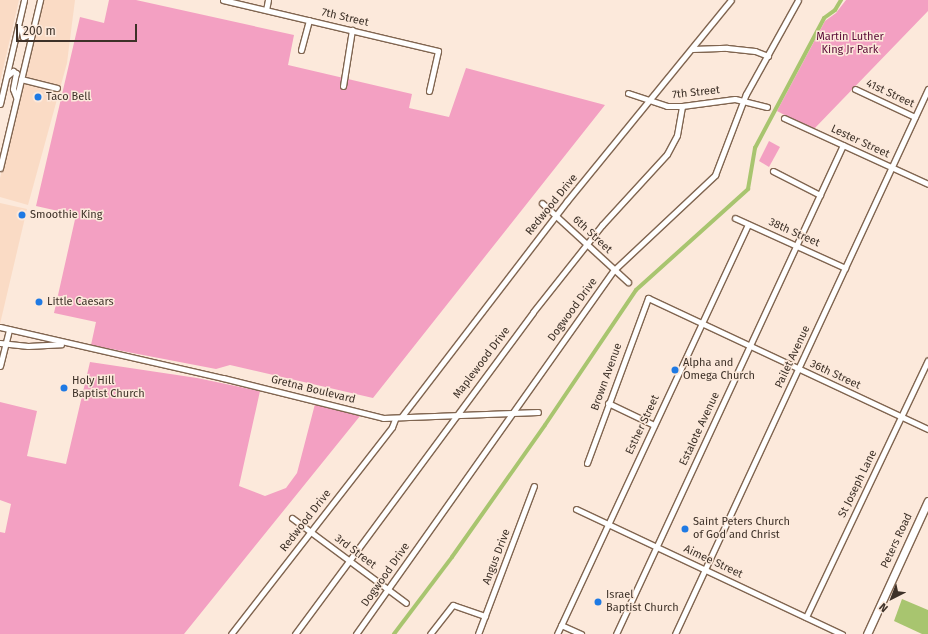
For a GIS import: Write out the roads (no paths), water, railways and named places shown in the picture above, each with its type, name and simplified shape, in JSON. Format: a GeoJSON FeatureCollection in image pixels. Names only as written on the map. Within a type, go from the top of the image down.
{"type":"FeatureCollection","features":[{"type":"Feature","properties":{"kind":"main road","name":"Peters Road"},"geometry":{"type":"LineString","coordinates":[[866,634],[928,502]]}},
{"type":"Feature","properties":{"kind":"street"},"geometry":{"type":"LineString","coordinates":[[0,104],[24,0]]}},
{"type":"Feature","properties":{"kind":"street"},"geometry":{"type":"LineString","coordinates":[[0,168],[40,0]]}},
{"type":"Feature","properties":{"kind":"street","name":"7th Street"},"geometry":{"type":"LineString","coordinates":[[223,0],[438,51],[429,90]]}},
{"type":"Feature","properties":{"kind":"street"},"geometry":{"type":"LineString","coordinates":[[266,10],[268,0]]}},
{"type":"Feature","properties":{"kind":"street","name":"Redwood Drive"},"geometry":{"type":"LineString","coordinates":[[402,416],[556,215],[692,49],[730,0]]}},
{"type":"Feature","properties":{"kind":"street","name":"Dogwood Drive"},"geometry":{"type":"LineString","coordinates":[[356,634],[614,270],[716,175],[744,99],[798,0]]}},
{"type":"Feature","properties":{"kind":"street"},"geometry":{"type":"LineString","coordinates":[[22,9],[24,15],[21,35],[25,38],[32,34]]}},
{"type":"Feature","properties":{"kind":"street"},"geometry":{"type":"LineString","coordinates":[[301,50],[309,20]]}},
{"type":"Feature","properties":{"kind":"street"},"geometry":{"type":"LineString","coordinates":[[343,86],[352,30]]}},
{"type":"Feature","properties":{"kind":"street"},"geometry":{"type":"LineString","coordinates":[[692,49],[727,48],[755,51],[768,56]]}},
{"type":"Feature","properties":{"kind":"street"},"geometry":{"type":"LineString","coordinates":[[7,76],[12,71],[16,73],[13,89],[17,98]]}},
{"type":"Feature","properties":{"kind":"street"},"geometry":{"type":"LineString","coordinates":[[21,80],[57,88]]}},
{"type":"Feature","properties":{"kind":"street","name":"41st Street"},"geometry":{"type":"LineString","coordinates":[[855,88],[915,117]]}},
{"type":"Feature","properties":{"kind":"street","name":"Pailet Avenue"},"geometry":{"type":"LineString","coordinates":[[675,634],[928,89]]}},
{"type":"Feature","properties":{"kind":"street","name":"7th Street"},"geometry":{"type":"LineString","coordinates":[[628,94],[649,101],[682,106],[714,100],[744,99],[767,106]]}},
{"type":"Feature","properties":{"kind":"street","name":"Maplewood Drive"},"geometry":{"type":"LineString","coordinates":[[295,634],[350,561],[457,413],[587,244],[667,154],[677,135],[682,106]]}},
{"type":"Feature","properties":{"kind":"street","name":"Lester Street"},"geometry":{"type":"LineString","coordinates":[[784,118],[928,184]]}},
{"type":"Feature","properties":{"kind":"street","name":"Estalote Avenue"},"geometry":{"type":"LineString","coordinates":[[616,634],[844,145]]}},
{"type":"Feature","properties":{"kind":"street"},"geometry":{"type":"LineString","coordinates":[[773,172],[820,195]]}},
{"type":"Feature","properties":{"kind":"street","name":"6th Street"},"geometry":{"type":"LineString","coordinates":[[542,203],[628,282]]}},
{"type":"Feature","properties":{"kind":"street","name":"38th Street"},"geometry":{"type":"LineString","coordinates":[[735,218],[845,268]]}},
{"type":"Feature","properties":{"kind":"street","name":"Esther Street"},"geometry":{"type":"LineString","coordinates":[[557,634],[748,224]]}},
{"type":"Feature","properties":{"kind":"street","name":"36th Street"},"geometry":{"type":"LineString","coordinates":[[648,298],[928,429]]}},
{"type":"Feature","properties":{"kind":"street","name":"Brown Avenue"},"geometry":{"type":"LineString","coordinates":[[587,463],[648,298]]}},
{"type":"Feature","properties":{"kind":"street","name":"Gretna Boulevard"},"geometry":{"type":"LineString","coordinates":[[0,327],[223,378],[382,418],[395,419]]}},
{"type":"Feature","properties":{"kind":"street"},"geometry":{"type":"LineString","coordinates":[[0,366],[3,344],[9,329]]}},
{"type":"Feature","properties":{"kind":"street","name":"Gretna Boulevard"},"geometry":{"type":"LineString","coordinates":[[3,344],[28,346],[55,344],[86,347]]}},
{"type":"Feature","properties":{"kind":"street","name":"St Joseph Lane"},"geometry":{"type":"LineString","coordinates":[[806,617],[928,360]]}},
{"type":"Feature","properties":{"kind":"street"},"geometry":{"type":"LineString","coordinates":[[608,403],[654,425]]}},
{"type":"Feature","properties":{"kind":"street"},"geometry":{"type":"LineString","coordinates":[[395,419],[402,416],[457,413],[538,412]]}},
{"type":"Feature","properties":{"kind":"street","name":"Redwood Drive"},"geometry":{"type":"LineString","coordinates":[[231,634],[392,427],[395,419]]}},
{"type":"Feature","properties":{"kind":"street","name":"Angus Drive"},"geometry":{"type":"LineString","coordinates":[[478,634],[534,486]]}},
{"type":"Feature","properties":{"kind":"street","name":"Aimee Street"},"geometry":{"type":"LineString","coordinates":[[576,509],[842,634]]}},
{"type":"Feature","properties":{"kind":"street","name":"3rd Street"},"geometry":{"type":"LineString","coordinates":[[292,518],[406,603]]}},
{"type":"Feature","properties":{"kind":"street"},"geometry":{"type":"LineString","coordinates":[[430,634],[453,605],[485,616]]}},
{"type":"Feature","properties":{"kind":"street"},"geometry":{"type":"LineString","coordinates":[[561,625],[581,634]]}},
{"type":"Feature","properties":{"kind":"waterway"},"geometry":{"type":"LineString","coordinates":[[394,634],[452,557],[545,425],[636,290],[748,189],[755,148],[824,18],[835,10],[841,0]]}},
{"type":"Feature","properties":{"kind":"place","name":"Taco Bell"},"geometry":{"type":"Point","coordinates":[38,97]}},
{"type":"Feature","properties":{"kind":"place","name":"Smoothie King"},"geometry":{"type":"Point","coordinates":[22,215]}},
{"type":"Feature","properties":{"kind":"place","name":"Little Caesars"},"geometry":{"type":"Point","coordinates":[39,302]}},
{"type":"Feature","properties":{"kind":"place","name":"Alpha and Omega Church"},"geometry":{"type":"Point","coordinates":[675,370]}},
{"type":"Feature","properties":{"kind":"place","name":"Holy Hill Baptist Church"},"geometry":{"type":"Point","coordinates":[64,388]}},
{"type":"Feature","properties":{"kind":"place","name":"Saint Peters Church of God and Christ"},"geometry":{"type":"Point","coordinates":[685,529]}},
{"type":"Feature","properties":{"kind":"place","name":"Israel Baptist Church"},"geometry":{"type":"Point","coordinates":[598,602]}},
{"type":"Feature","properties":{"kind":"park label","name":"Martin Luther King Jr Park"},"geometry":{"type":"Point","coordinates":[850,44]}}]}
